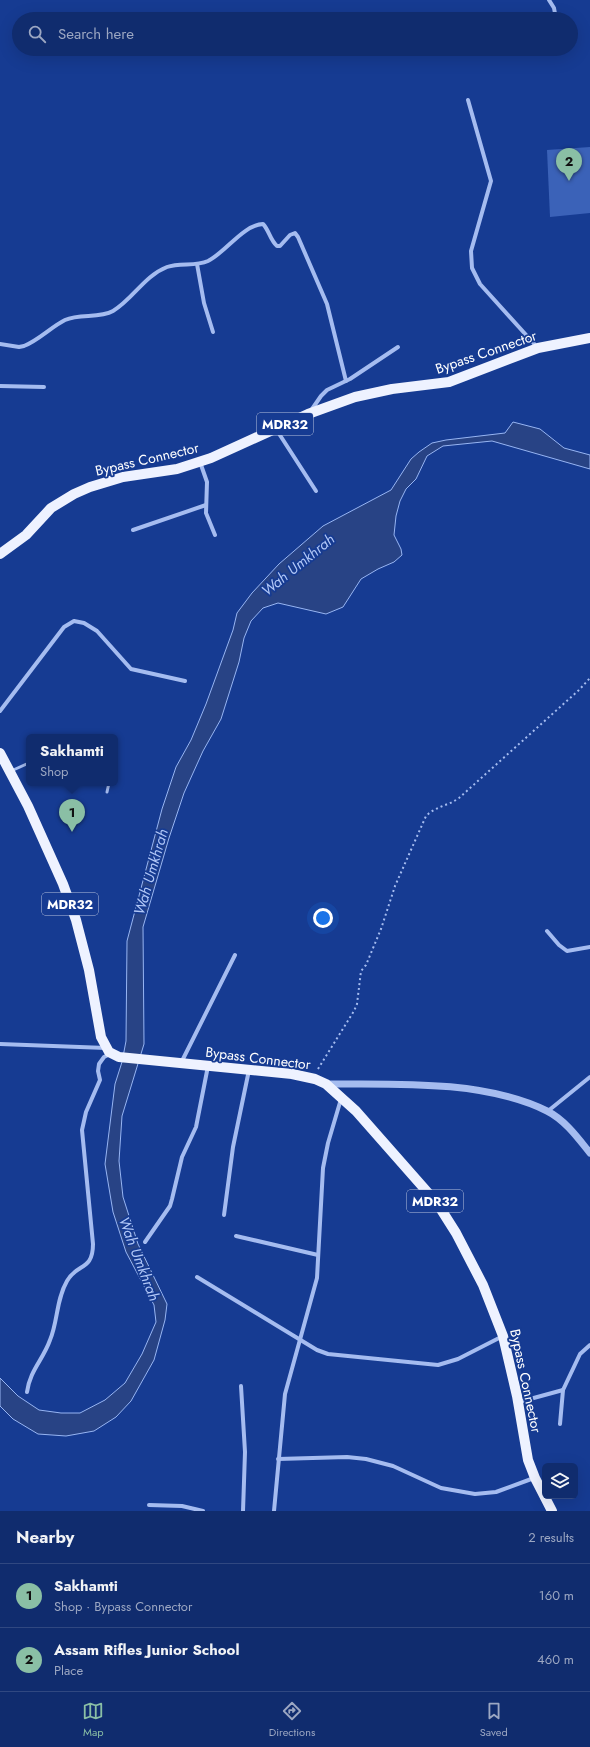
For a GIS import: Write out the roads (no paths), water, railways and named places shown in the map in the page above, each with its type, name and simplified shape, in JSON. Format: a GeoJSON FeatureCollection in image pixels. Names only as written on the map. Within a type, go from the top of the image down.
{"type":"FeatureCollection","features":[{"type":"Feature","properties":{"kind":"main road","name":"Bypass Connector"},"geometry":{"type":"LineString","coordinates":[[0,554],[26,534],[52,508],[74,494],[109,481],[177,469],[200,462],[233,449],[308,414],[355,397],[377,391],[449,382],[538,348],[587,336]]}},
{"type":"Feature","properties":{"kind":"main road","name":"MDR32"},"geometry":{"type":"LineString","coordinates":[[0,754],[28,806],[63,884],[76,920],[90,970],[101,1036],[112,1053]]}},
{"type":"Feature","properties":{"kind":"main road","name":"Bypass Connector"},"geometry":{"type":"LineString","coordinates":[[112,1053],[153,1060],[292,1074],[312,1078],[326,1084],[342,1097],[366,1121],[417,1180],[448,1219],[460,1239],[483,1285],[503,1336],[518,1402],[528,1460],[534,1478],[552,1511]]}},
{"type":"Feature","properties":{"kind":"street"},"geometry":{"type":"LineString","coordinates":[[550,0],[555,12]]}},
{"type":"Feature","properties":{"kind":"street"},"geometry":{"type":"LineString","coordinates":[[468,100],[491,181],[471,251],[472,268],[480,284],[538,348]]}},
{"type":"Feature","properties":{"kind":"street"},"geometry":{"type":"LineString","coordinates":[[0,344],[19,347],[24,346],[65,320],[109,313],[125,301],[144,281],[156,272],[168,266],[206,262],[217,256],[255,225],[263,224],[268,229],[274,244],[277,246],[280,246],[290,235],[295,233],[298,237],[327,304],[346,381]]}},
{"type":"Feature","properties":{"kind":"street"},"geometry":{"type":"LineString","coordinates":[[196,264],[204,303],[213,332]]}},
{"type":"Feature","properties":{"kind":"street"},"geometry":{"type":"LineString","coordinates":[[308,414],[324,393],[346,381],[398,347]]}},
{"type":"Feature","properties":{"kind":"street"},"geometry":{"type":"LineString","coordinates":[[0,386],[44,387]]}},
{"type":"Feature","properties":{"kind":"street"},"geometry":{"type":"LineString","coordinates":[[275,429],[316,491]]}},
{"type":"Feature","properties":{"kind":"street"},"geometry":{"type":"LineString","coordinates":[[200,462],[207,482],[206,512],[216,535]]}},
{"type":"Feature","properties":{"kind":"street"},"geometry":{"type":"LineString","coordinates":[[133,530],[206,505]]}},
{"type":"Feature","properties":{"kind":"street"},"geometry":{"type":"LineString","coordinates":[[0,711],[64,627],[74,621],[84,623],[97,631],[126,665],[132,669],[185,681]]}},
{"type":"Feature","properties":{"kind":"street"},"geometry":{"type":"LineString","coordinates":[[547,931],[559,945],[567,951],[590,947]]}},
{"type":"Feature","properties":{"kind":"street"},"geometry":{"type":"LineString","coordinates":[[181,1063],[236,955]]}},
{"type":"Feature","properties":{"kind":"street"},"geometry":{"type":"LineString","coordinates":[[0,1044],[112,1053]]}},
{"type":"Feature","properties":{"kind":"street"},"geometry":{"type":"LineString","coordinates":[[27,1392],[29,1379],[45,1353],[51,1338],[59,1297],[72,1275],[88,1264],[93,1255],[82,1130],[86,1112],[100,1080],[98,1071],[99,1064],[104,1058],[112,1053]]}},
{"type":"Feature","properties":{"kind":"street"},"geometry":{"type":"LineString","coordinates":[[145,1242],[170,1206],[182,1157],[196,1127],[208,1066]]}},
{"type":"Feature","properties":{"kind":"street"},"geometry":{"type":"LineString","coordinates":[[224,1215],[232,1147],[249,1070]]}},
{"type":"Feature","properties":{"kind":"street"},"geometry":{"type":"LineString","coordinates":[[548,1111],[590,1077]]}},
{"type":"Feature","properties":{"kind":"street"},"geometry":{"type":"LineString","coordinates":[[326,1084],[410,1085],[472,1089],[520,1099],[548,1111],[568,1127],[590,1153]]}},
{"type":"Feature","properties":{"kind":"street"},"geometry":{"type":"LineString","coordinates":[[274,1511],[285,1394],[317,1278],[323,1168],[328,1143],[342,1097]]}},
{"type":"Feature","properties":{"kind":"street"},"geometry":{"type":"LineString","coordinates":[[236,1236],[318,1256]]}},
{"type":"Feature","properties":{"kind":"street"},"geometry":{"type":"LineString","coordinates":[[197,1277],[299,1340],[328,1354],[438,1365],[453,1361],[503,1336]]}},
{"type":"Feature","properties":{"kind":"street"},"geometry":{"type":"LineString","coordinates":[[560,1424],[563,1390],[580,1354],[590,1344]]}},
{"type":"Feature","properties":{"kind":"street"},"geometry":{"type":"LineString","coordinates":[[240,1386],[245,1452],[243,1511]]}},
{"type":"Feature","properties":{"kind":"street"},"geometry":{"type":"LineString","coordinates":[[518,1402],[563,1390]]}},
{"type":"Feature","properties":{"kind":"street"},"geometry":{"type":"LineString","coordinates":[[278,1459],[347,1457],[366,1459],[393,1466],[441,1488],[475,1494],[496,1492],[534,1478]]}},
{"type":"Feature","properties":{"kind":"street"},"geometry":{"type":"LineString","coordinates":[[149,1505],[182,1506],[202,1511]]}},
{"type":"Feature","properties":{"kind":"lane"},"geometry":{"type":"LineString","coordinates":[[10,772],[26,764]]}},
{"type":"Feature","properties":{"kind":"lane"},"geometry":{"type":"LineString","coordinates":[[107,792],[108,786]]}},
{"type":"Feature","properties":{"kind":"water","name":"Wah Umkhrah"},"geometry":{"type":"Polygon","coordinates":[[[513,422],[540,429],[564,448],[590,455],[590,469],[492,441],[443,446],[427,456],[416,479],[406,489],[400,501],[396,516],[394,535],[401,549],[402,555],[394,562],[361,579],[343,607],[326,614],[278,603],[263,608],[251,621],[244,638],[239,662],[221,719],[203,751],[184,793],[143,927],[144,1044],[122,1116],[119,1161],[123,1197],[138,1244],[167,1304],[165,1320],[154,1360],[131,1401],[116,1417],[94,1431],[66,1436],[38,1434],[13,1419],[0,1406],[0,1378],[18,1396],[39,1410],[61,1413],[80,1413],[105,1400],[125,1383],[142,1354],[156,1322],[154,1305],[126,1252],[113,1212],[105,1164],[115,1084],[122,1062],[126,1041],[127,941],[162,809],[176,767],[191,740],[206,704],[233,630],[237,613],[252,593],[279,564],[323,526],[391,490],[411,459],[432,443],[505,433],[513,422]]]}},
{"type":"Feature","properties":{"kind":"place","name":"Assam Rifles Junior School"},"geometry":{"type":"Point","coordinates":[569,181]}},
{"type":"Feature","properties":{"kind":"place","name":"Sakhamti"},"geometry":{"type":"Point","coordinates":[72,832]}}]}
